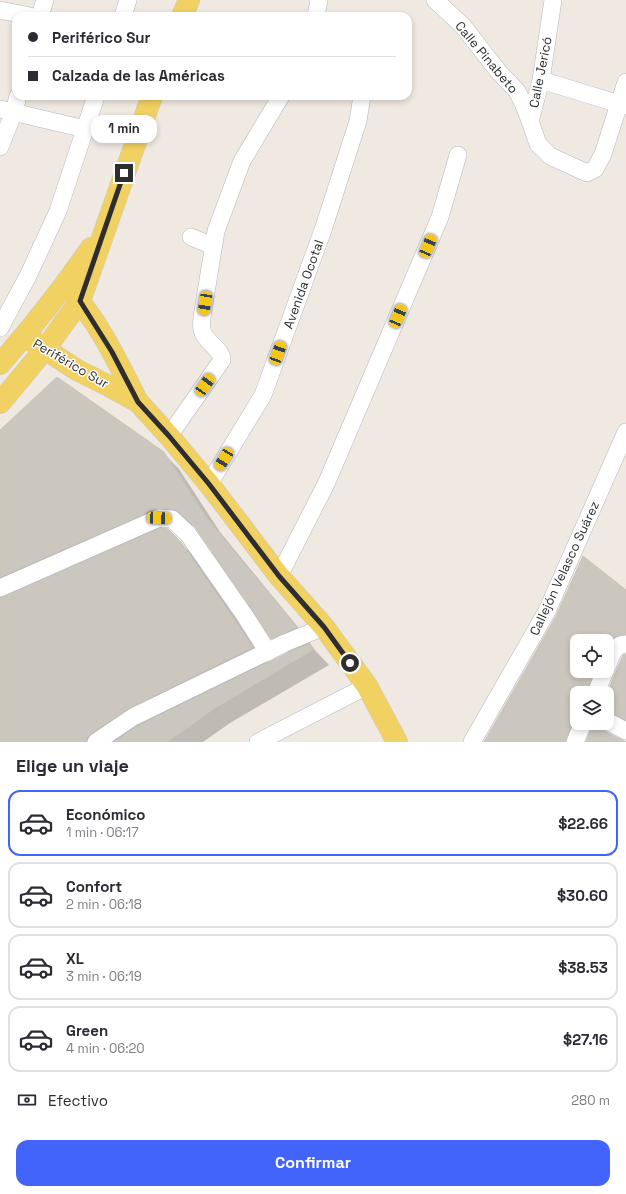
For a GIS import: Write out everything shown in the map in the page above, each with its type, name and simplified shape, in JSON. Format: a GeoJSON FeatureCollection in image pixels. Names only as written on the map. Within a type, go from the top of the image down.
{"type":"FeatureCollection","features":[{"type":"Feature","properties":{"kind":"main road"},"geometry":{"type":"LineString","coordinates":[[184,12],[189,0]]}},
{"type":"Feature","properties":{"kind":"main road"},"geometry":{"type":"LineString","coordinates":[[0,403],[45,349],[80,301],[104,229],[151,100]]}},
{"type":"Feature","properties":{"kind":"main road"},"geometry":{"type":"LineString","coordinates":[[0,364],[65,284],[104,229]]}},
{"type":"Feature","properties":{"kind":"main road","name":"Periférico Sur"},"geometry":{"type":"LineString","coordinates":[[65,284],[80,301],[112,352],[138,402],[209,484],[279,576],[324,627],[367,686],[397,742]]}},
{"type":"Feature","properties":{"kind":"main road","name":"Periférico Sur"},"geometry":{"type":"LineString","coordinates":[[24,336],[78,370],[138,402]]}},
{"type":"Feature","properties":{"kind":"street"},"geometry":{"type":"LineString","coordinates":[[41,12],[45,0]]}},
{"type":"Feature","properties":{"kind":"street"},"geometry":{"type":"LineString","coordinates":[[124,12],[128,0]]}},
{"type":"Feature","properties":{"kind":"street"},"geometry":{"type":"LineString","coordinates":[[317,12],[319,0]]}},
{"type":"Feature","properties":{"kind":"street","name":"Calle Pinabeto"},"geometry":{"type":"LineString","coordinates":[[435,0],[463,26],[498,71],[517,90],[530,121]]}},
{"type":"Feature","properties":{"kind":"street","name":"Calle Jericó"},"geometry":{"type":"LineString","coordinates":[[553,0],[541,80],[530,121],[538,144],[550,156],[587,172],[595,169],[603,154],[623,105]]}},
{"type":"Feature","properties":{"kind":"street"},"geometry":{"type":"LineString","coordinates":[[0,10],[12,12]]}},
{"type":"Feature","properties":{"kind":"street"},"geometry":{"type":"LineString","coordinates":[[541,80],[623,105],[626,82]]}},
{"type":"Feature","properties":{"kind":"street"},"geometry":{"type":"LineString","coordinates":[[0,328],[28,276],[58,210],[95,100]]}},
{"type":"Feature","properties":{"kind":"street"},"geometry":{"type":"LineString","coordinates":[[169,436],[222,360],[222,354],[206,338],[202,330],[202,317],[216,231],[242,161],[279,100]]}},
{"type":"Feature","properties":{"kind":"street","name":"Avenida Ocotal"},"geometry":{"type":"LineString","coordinates":[[209,484],[263,395],[324,227],[358,121],[361,100]]}},
{"type":"Feature","properties":{"kind":"street"},"geometry":{"type":"LineString","coordinates":[[0,147],[11,106],[85,129]]}},
{"type":"Feature","properties":{"kind":"street"},"geometry":{"type":"LineString","coordinates":[[279,576],[326,484],[431,239],[440,217],[458,155]]}},
{"type":"Feature","properties":{"kind":"street"},"geometry":{"type":"LineString","coordinates":[[191,237],[213,246]]}},
{"type":"Feature","properties":{"kind":"street","name":"Callejón Velasco Suárez"},"geometry":{"type":"LineString","coordinates":[[472,742],[547,611],[624,439]]}},
{"type":"Feature","properties":{"kind":"street"},"geometry":{"type":"LineString","coordinates":[[0,588],[159,518],[172,519],[188,534],[268,652]]}},
{"type":"Feature","properties":{"kind":"street"},"geometry":{"type":"LineString","coordinates":[[96,742],[133,717],[268,652],[324,627]]}},
{"type":"Feature","properties":{"kind":"street"},"geometry":{"type":"LineString","coordinates":[[614,652],[616,648],[621,644],[626,644]]}},
{"type":"Feature","properties":{"kind":"street"},"geometry":{"type":"LineString","coordinates":[[258,742],[367,686]]}},
{"type":"Feature","properties":{"kind":"street"},"geometry":{"type":"LineString","coordinates":[[614,725],[626,731]]}},
{"type":"Feature","properties":{"kind":"street"},"geometry":{"type":"LineString","coordinates":[[575,742],[580,730]]}},
{"type":"Feature","properties":{"kind":"building"},"geometry":{"type":"Polygon","coordinates":[[[57,377],[164,452],[205,516],[297,627],[271,639],[196,528],[179,512],[173,509],[155,509],[0,577],[0,430],[57,377]]]}},
{"type":"Feature","properties":{"kind":"building"},"geometry":{"type":"Polygon","coordinates":[[[161,528],[168,529],[180,541],[253,647],[129,708],[90,734],[87,737],[86,742],[0,742],[0,598],[161,528]]]}},
{"type":"Feature","properties":{"kind":"building"},"geometry":{"type":"Polygon","coordinates":[[[583,556],[626,590],[626,634],[614,637],[614,634],[570,634],[570,678],[591,678],[589,686],[570,686],[570,729],[565,742],[484,742],[556,616],[583,556]]]}},
{"type":"Feature","properties":{"kind":"building"},"geometry":{"type":"Polygon","coordinates":[[[310,644],[314,649],[215,708],[167,742],[114,742],[138,726],[289,652],[310,644]]]}},
{"type":"Feature","properties":{"kind":"building"},"geometry":{"type":"Polygon","coordinates":[[[626,654],[626,720],[614,714],[614,686],[610,686],[623,655],[626,654]]]}},
{"type":"Feature","properties":{"kind":"building"},"geometry":{"type":"Polygon","coordinates":[[[590,730],[602,730],[626,742],[586,742],[590,730]]]}},
{"type":"Feature","properties":{"kind":"route"},"geometry":{"type":"LineString","coordinates":[[124,173],[80,301],[112,352],[138,402],[209,484],[279,576],[324,627],[350,663]]}}]}
